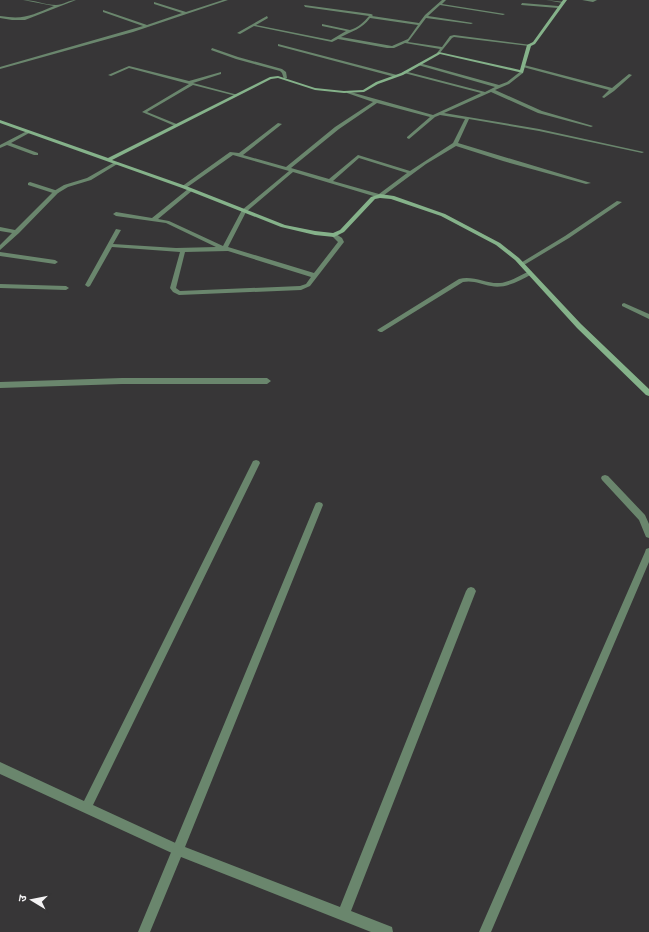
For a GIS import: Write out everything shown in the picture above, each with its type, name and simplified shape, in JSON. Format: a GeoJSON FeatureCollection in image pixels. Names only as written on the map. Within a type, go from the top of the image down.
{"type":"FeatureCollection","features":[{"type":"Feature","properties":{"kind":"street"},"geometry":{"type":"LineString","coordinates":[[25,0],[58,6]]}},
{"type":"Feature","properties":{"kind":"street"},"geometry":{"type":"LineString","coordinates":[[0,17],[25,19],[74,0]]}},
{"type":"Feature","properties":{"kind":"street"},"geometry":{"type":"LineString","coordinates":[[215,0],[221,2]]}},
{"type":"Feature","properties":{"kind":"street"},"geometry":{"type":"LineString","coordinates":[[0,68],[146,26],[226,0]]}},
{"type":"Feature","properties":{"kind":"street"},"geometry":{"type":"LineString","coordinates":[[338,38],[390,48],[409,40],[426,17],[438,4],[444,0]]}},
{"type":"Feature","properties":{"kind":"street"},"geometry":{"type":"LineString","coordinates":[[548,0],[564,1]]}},
{"type":"Feature","properties":{"kind":"street"},"geometry":{"type":"LineString","coordinates":[[584,0],[596,0]]}},
{"type":"Feature","properties":{"kind":"street"},"geometry":{"type":"LineString","coordinates":[[409,138],[433,116],[513,81],[522,72],[530,45],[534,43],[558,7],[564,1]]}},
{"type":"Feature","properties":{"kind":"street"},"geometry":{"type":"LineString","coordinates":[[520,9],[523,2],[558,7]]}},
{"type":"Feature","properties":{"kind":"street"},"geometry":{"type":"LineString","coordinates":[[155,3],[185,13]]}},
{"type":"Feature","properties":{"kind":"street"},"geometry":{"type":"LineString","coordinates":[[438,4],[503,14]]}},
{"type":"Feature","properties":{"kind":"street"},"geometry":{"type":"LineString","coordinates":[[304,6],[370,14],[370,17],[420,24]]}},
{"type":"Feature","properties":{"kind":"street"},"geometry":{"type":"LineString","coordinates":[[104,11],[146,26]]}},
{"type":"Feature","properties":{"kind":"street"},"geometry":{"type":"LineString","coordinates":[[239,33],[267,17]]}},
{"type":"Feature","properties":{"kind":"street"},"geometry":{"type":"LineString","coordinates":[[253,25],[329,40],[338,38],[351,30],[355,30],[370,17]]}},
{"type":"Feature","properties":{"kind":"street"},"geometry":{"type":"LineString","coordinates":[[426,17],[471,23]]}},
{"type":"Feature","properties":{"kind":"street"},"geometry":{"type":"LineString","coordinates":[[323,25],[351,30]]}},
{"type":"Feature","properties":{"kind":"street"},"geometry":{"type":"LineString","coordinates":[[108,160],[270,78],[285,78],[315,89],[348,92],[364,91],[377,83],[405,72],[419,64],[443,48],[451,37],[454,36],[530,45]]}},
{"type":"Feature","properties":{"kind":"street"},"geometry":{"type":"LineString","coordinates":[[404,42],[443,48]]}},
{"type":"Feature","properties":{"kind":"street"},"geometry":{"type":"LineString","coordinates":[[279,45],[396,76]]}},
{"type":"Feature","properties":{"kind":"street"},"geometry":{"type":"LineString","coordinates":[[212,49],[237,58],[281,70],[284,72],[285,78]]}},
{"type":"Feature","properties":{"kind":"street"},"geometry":{"type":"LineString","coordinates":[[438,52],[522,72]]}},
{"type":"Feature","properties":{"kind":"street"},"geometry":{"type":"LineString","coordinates":[[419,64],[500,87]]}},
{"type":"Feature","properties":{"kind":"street"},"geometry":{"type":"LineString","coordinates":[[524,66],[613,90]]}},
{"type":"Feature","properties":{"kind":"street"},"geometry":{"type":"LineString","coordinates":[[110,75],[129,68],[236,95]]}},
{"type":"Feature","properties":{"kind":"street"},"geometry":{"type":"LineString","coordinates":[[405,72],[485,93]]}},
{"type":"Feature","properties":{"kind":"street"},"geometry":{"type":"LineString","coordinates":[[177,125],[144,112],[190,84],[220,73]]}},
{"type":"Feature","properties":{"kind":"street"},"geometry":{"type":"LineString","coordinates":[[604,98],[630,75]]}},
{"type":"Feature","properties":{"kind":"street"},"geometry":{"type":"LineString","coordinates":[[490,90],[540,112],[591,126]]}},
{"type":"Feature","properties":{"kind":"street"},"geometry":{"type":"LineString","coordinates":[[348,92],[433,116]]}},
{"type":"Feature","properties":{"kind":"street"},"geometry":{"type":"LineString","coordinates":[[224,249],[244,211],[337,128],[377,101]]}},
{"type":"Feature","properties":{"kind":"street"},"geometry":{"type":"LineString","coordinates":[[439,113],[467,119],[539,130],[642,152]]}},
{"type":"Feature","properties":{"kind":"street"},"geometry":{"type":"LineString","coordinates":[[0,121],[184,187],[283,226],[315,234],[334,235],[342,231],[373,198],[380,196],[411,173],[455,144],[467,119]]}},
{"type":"Feature","properties":{"kind":"street"},"geometry":{"type":"LineString","coordinates":[[240,155],[280,124]]}},
{"type":"Feature","properties":{"kind":"street"},"geometry":{"type":"LineString","coordinates":[[0,146],[29,132]]}},
{"type":"Feature","properties":{"kind":"street"},"geometry":{"type":"LineString","coordinates":[[6,143],[36,154]]}},
{"type":"Feature","properties":{"kind":"street"},"geometry":{"type":"LineString","coordinates":[[455,144],[505,160],[588,183]]}},
{"type":"Feature","properties":{"kind":"street"},"geometry":{"type":"LineString","coordinates":[[184,187],[232,152],[380,196],[392,197],[443,215],[498,244],[522,264],[579,326],[649,393]]}},
{"type":"Feature","properties":{"kind":"street"},"geometry":{"type":"LineString","coordinates":[[330,181],[358,156],[411,173]]}},
{"type":"Feature","properties":{"kind":"street"},"geometry":{"type":"LineString","coordinates":[[0,248],[56,192],[66,186],[89,179],[117,163]]}},
{"type":"Feature","properties":{"kind":"street"},"geometry":{"type":"LineString","coordinates":[[30,184],[56,192]]}},
{"type":"Feature","properties":{"kind":"street"},"geometry":{"type":"LineString","coordinates":[[153,220],[190,190]]}},
{"type":"Feature","properties":{"kind":"street"},"geometry":{"type":"LineString","coordinates":[[522,264],[567,237],[619,202]]}},
{"type":"Feature","properties":{"kind":"street"},"geometry":{"type":"LineString","coordinates":[[116,214],[174,225],[224,249],[316,276]]}},
{"type":"Feature","properties":{"kind":"street"},"geometry":{"type":"LineString","coordinates":[[0,229],[17,232]]}},
{"type":"Feature","properties":{"kind":"street"},"geometry":{"type":"LineString","coordinates":[[88,285],[118,230]]}},
{"type":"Feature","properties":{"kind":"street"},"geometry":{"type":"LineString","coordinates":[[183,250],[173,288],[174,291],[179,293],[302,288],[308,285],[316,276],[341,242],[340,239],[334,235]]}},
{"type":"Feature","properties":{"kind":"street"},"geometry":{"type":"LineString","coordinates":[[109,245],[183,250],[224,249]]}},
{"type":"Feature","properties":{"kind":"street"},"geometry":{"type":"LineString","coordinates":[[0,254],[54,262]]}},
{"type":"Feature","properties":{"kind":"street"},"geometry":{"type":"LineString","coordinates":[[380,330],[461,280],[472,279],[490,284],[502,285],[530,274]]}},
{"type":"Feature","properties":{"kind":"street"},"geometry":{"type":"LineString","coordinates":[[0,286],[66,288]]}},
{"type":"Feature","properties":{"kind":"street"},"geometry":{"type":"LineString","coordinates":[[624,305],[649,317]]}},
{"type":"Feature","properties":{"kind":"street"},"geometry":{"type":"LineString","coordinates":[[0,385],[122,381],[267,381]]}},
{"type":"Feature","properties":{"kind":"street"},"geometry":{"type":"LineString","coordinates":[[86,808],[256,463]]}},
{"type":"Feature","properties":{"kind":"street"},"geometry":{"type":"LineString","coordinates":[[605,478],[642,518],[649,534]]}},
{"type":"Feature","properties":{"kind":"street"},"geometry":{"type":"LineString","coordinates":[[144,932],[319,505]]}},
{"type":"Feature","properties":{"kind":"street"},"geometry":{"type":"LineString","coordinates":[[485,932],[649,552]]}},
{"type":"Feature","properties":{"kind":"street"},"geometry":{"type":"LineString","coordinates":[[343,915],[471,591]]}},
{"type":"Feature","properties":{"kind":"street"},"geometry":{"type":"LineString","coordinates":[[0,768],[178,850],[387,932]]}}]}
